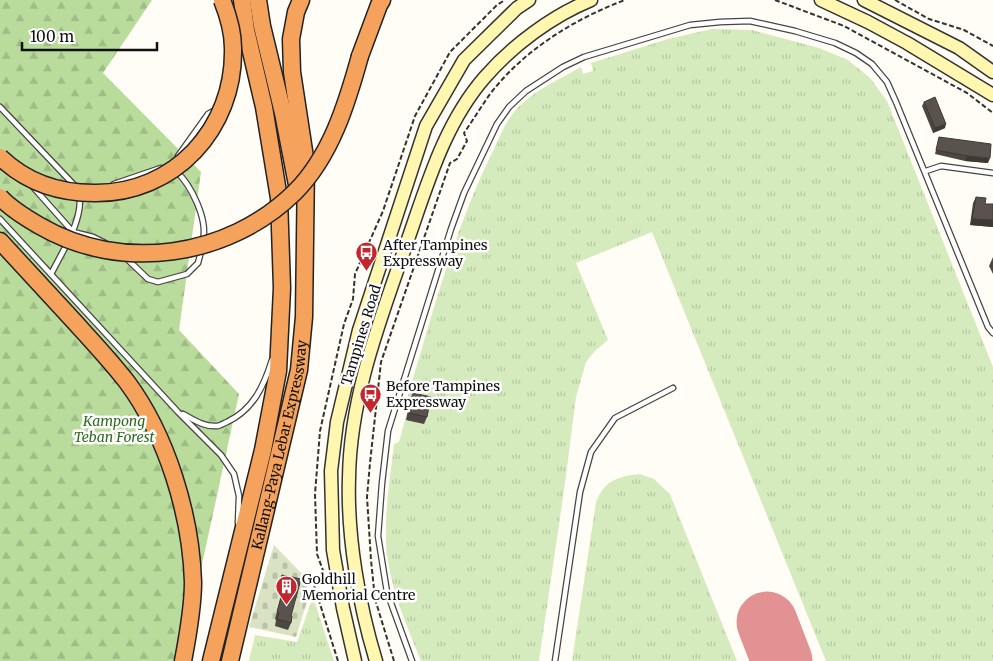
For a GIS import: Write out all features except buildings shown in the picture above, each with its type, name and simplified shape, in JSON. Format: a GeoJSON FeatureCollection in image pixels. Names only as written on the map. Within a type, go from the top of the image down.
{"type":"FeatureCollection","features":[{"type":"Feature","properties":{"kind":"highway"},"geometry":{"type":"LineString","coordinates":[[0,157],[12,168],[39,183],[68,192],[108,193],[141,186],[166,175],[192,154],[205,139],[215,124],[228,90],[233,48],[229,18],[222,0]]}},
{"type":"Feature","properties":{"kind":"highway"},"geometry":{"type":"LineString","coordinates":[[242,0],[246,30],[283,113],[305,224]]}},
{"type":"Feature","properties":{"kind":"highway"},"geometry":{"type":"LineString","coordinates":[[211,661],[265,442],[278,371],[282,288],[279,198],[269,132],[262,26],[258,0]]}},
{"type":"Feature","properties":{"kind":"highway"},"geometry":{"type":"LineString","coordinates":[[301,0],[296,12],[291,39],[292,72],[306,164],[305,224]]}},
{"type":"Feature","properties":{"kind":"highway"},"geometry":{"type":"LineString","coordinates":[[0,197],[28,220],[56,236],[101,250],[154,254],[184,251],[216,242],[248,228],[273,211],[296,191],[324,153],[349,95],[360,56],[382,0]]}},
{"type":"Feature","properties":{"kind":"highway","name":"Kallang-Paya Lebar Expressway"},"geometry":{"type":"LineString","coordinates":[[230,661],[299,370],[304,317],[305,224]]}},
{"type":"Feature","properties":{"kind":"highway"},"geometry":{"type":"LineString","coordinates":[[0,241],[105,354],[128,384],[159,438],[180,496],[193,583],[190,626],[183,661]]}},
{"type":"Feature","properties":{"kind":"main road","name":"Tampines Road"},"geometry":{"type":"LineString","coordinates":[[355,661],[333,550],[331,471],[337,422],[359,330],[426,126],[464,60],[517,8],[529,0]]}},
{"type":"Feature","properties":{"kind":"main road","name":"Tampines Road"},"geometry":{"type":"LineString","coordinates":[[376,661],[356,570],[348,478],[357,399],[378,326],[434,166],[451,126],[485,78],[528,37],[571,8],[591,0]]}},
{"type":"Feature","properties":{"kind":"main road"},"geometry":{"type":"LineString","coordinates":[[822,0],[907,43],[992,91]]}},
{"type":"Feature","properties":{"kind":"main road"},"geometry":{"type":"LineString","coordinates":[[864,0],[959,48],[993,72]]}},
{"type":"Feature","properties":{"kind":"lane"},"geometry":{"type":"LineString","coordinates":[[412,661],[387,592],[378,536],[388,431],[454,220],[464,193],[497,124],[509,107],[526,91],[563,68],[584,57],[690,25],[720,22],[750,21],[795,31],[835,43],[856,53],[872,64],[887,82],[926,171],[988,327],[993,333]]}},
{"type":"Feature","properties":{"kind":"lane"},"geometry":{"type":"LineString","coordinates":[[0,107],[74,184],[80,197],[79,213],[73,232],[51,274]]}},
{"type":"Feature","properties":{"kind":"lane"},"geometry":{"type":"LineString","coordinates":[[167,168],[184,149],[208,114],[216,110],[223,110]]}},
{"type":"Feature","properties":{"kind":"lane"},"geometry":{"type":"LineString","coordinates":[[0,150],[73,232],[104,242],[148,278],[158,282],[187,274],[198,264],[204,235],[204,222],[189,186],[175,171],[159,168],[80,197]]}},
{"type":"Feature","properties":{"kind":"lane"},"geometry":{"type":"LineString","coordinates":[[926,171],[941,166],[993,173]]}},
{"type":"Feature","properties":{"kind":"lane"},"geometry":{"type":"LineString","coordinates":[[0,219],[178,412],[221,455],[234,474],[239,496],[236,557]]}},
{"type":"Feature","properties":{"kind":"lane"},"geometry":{"type":"LineString","coordinates":[[178,412],[203,424],[218,426],[238,417],[254,402],[266,378],[279,334]]}},
{"type":"Feature","properties":{"kind":"lane"},"geometry":{"type":"LineString","coordinates":[[555,661],[580,492],[591,452],[615,418],[673,388]]}},
{"type":"Feature","properties":{"kind":"path"},"geometry":{"type":"LineString","coordinates":[[775,0],[844,26],[967,93],[993,113]]}},
{"type":"Feature","properties":{"kind":"path"},"geometry":{"type":"LineString","coordinates":[[895,0],[929,19],[964,30],[993,46]]}},
{"type":"Feature","properties":{"kind":"path"},"geometry":{"type":"LineString","coordinates":[[325,576],[314,585],[338,661]]}},
{"type":"Feature","properties":{"kind":"green space","name":"Kampong Teban Forest"},"geometry":{"type":"Polygon","coordinates":[[[0,0],[152,0],[103,73],[201,172],[179,330],[239,394],[181,661],[0,661],[0,0]]]}},
{"type":"Feature","properties":{"kind":"green space"},"geometry":{"type":"Polygon","coordinates":[[[712,29],[752,30],[819,48],[848,60],[870,78],[887,101],[993,367],[993,661],[826,661],[652,232],[576,263],[608,340],[586,362],[576,397],[539,661],[421,661],[396,596],[387,555],[386,514],[394,444],[399,442],[409,405],[407,399],[435,304],[455,242],[479,181],[509,119],[518,108],[536,93],[581,67],[583,74],[593,71],[591,63],[668,39],[712,29]]]}},
{"type":"Feature","properties":{"kind":"green space"},"geometry":{"type":"Polygon","coordinates":[[[640,474],[654,479],[670,494],[737,661],[572,661],[596,502],[608,484],[625,476],[640,474]]]}},
{"type":"Feature","properties":{"kind":"green space"},"geometry":{"type":"Polygon","coordinates":[[[274,545],[305,577],[309,595],[296,637],[249,627],[274,545]]]}},
{"type":"Feature","properties":{"kind":"green space"},"geometry":{"type":"Polygon","coordinates":[[[313,597],[334,661],[249,661],[255,635],[297,642],[313,597]]]}},
{"type":"Feature","properties":{"kind":"runway"},"geometry":{"type":"LineString","coordinates":[[767,622],[782,661]]}},
{"type":"Feature","properties":{"kind":"place","name":"After Tampines Expressway"},"geometry":{"type":"Point","coordinates":[367,272]}},
{"type":"Feature","properties":{"kind":"place","name":"Before Tampines Expressway"},"geometry":{"type":"Point","coordinates":[370,413]}},
{"type":"Feature","properties":{"kind":"place","name":"Goldhill Memorial Centre"},"geometry":{"type":"Point","coordinates":[286,606]}}]}
